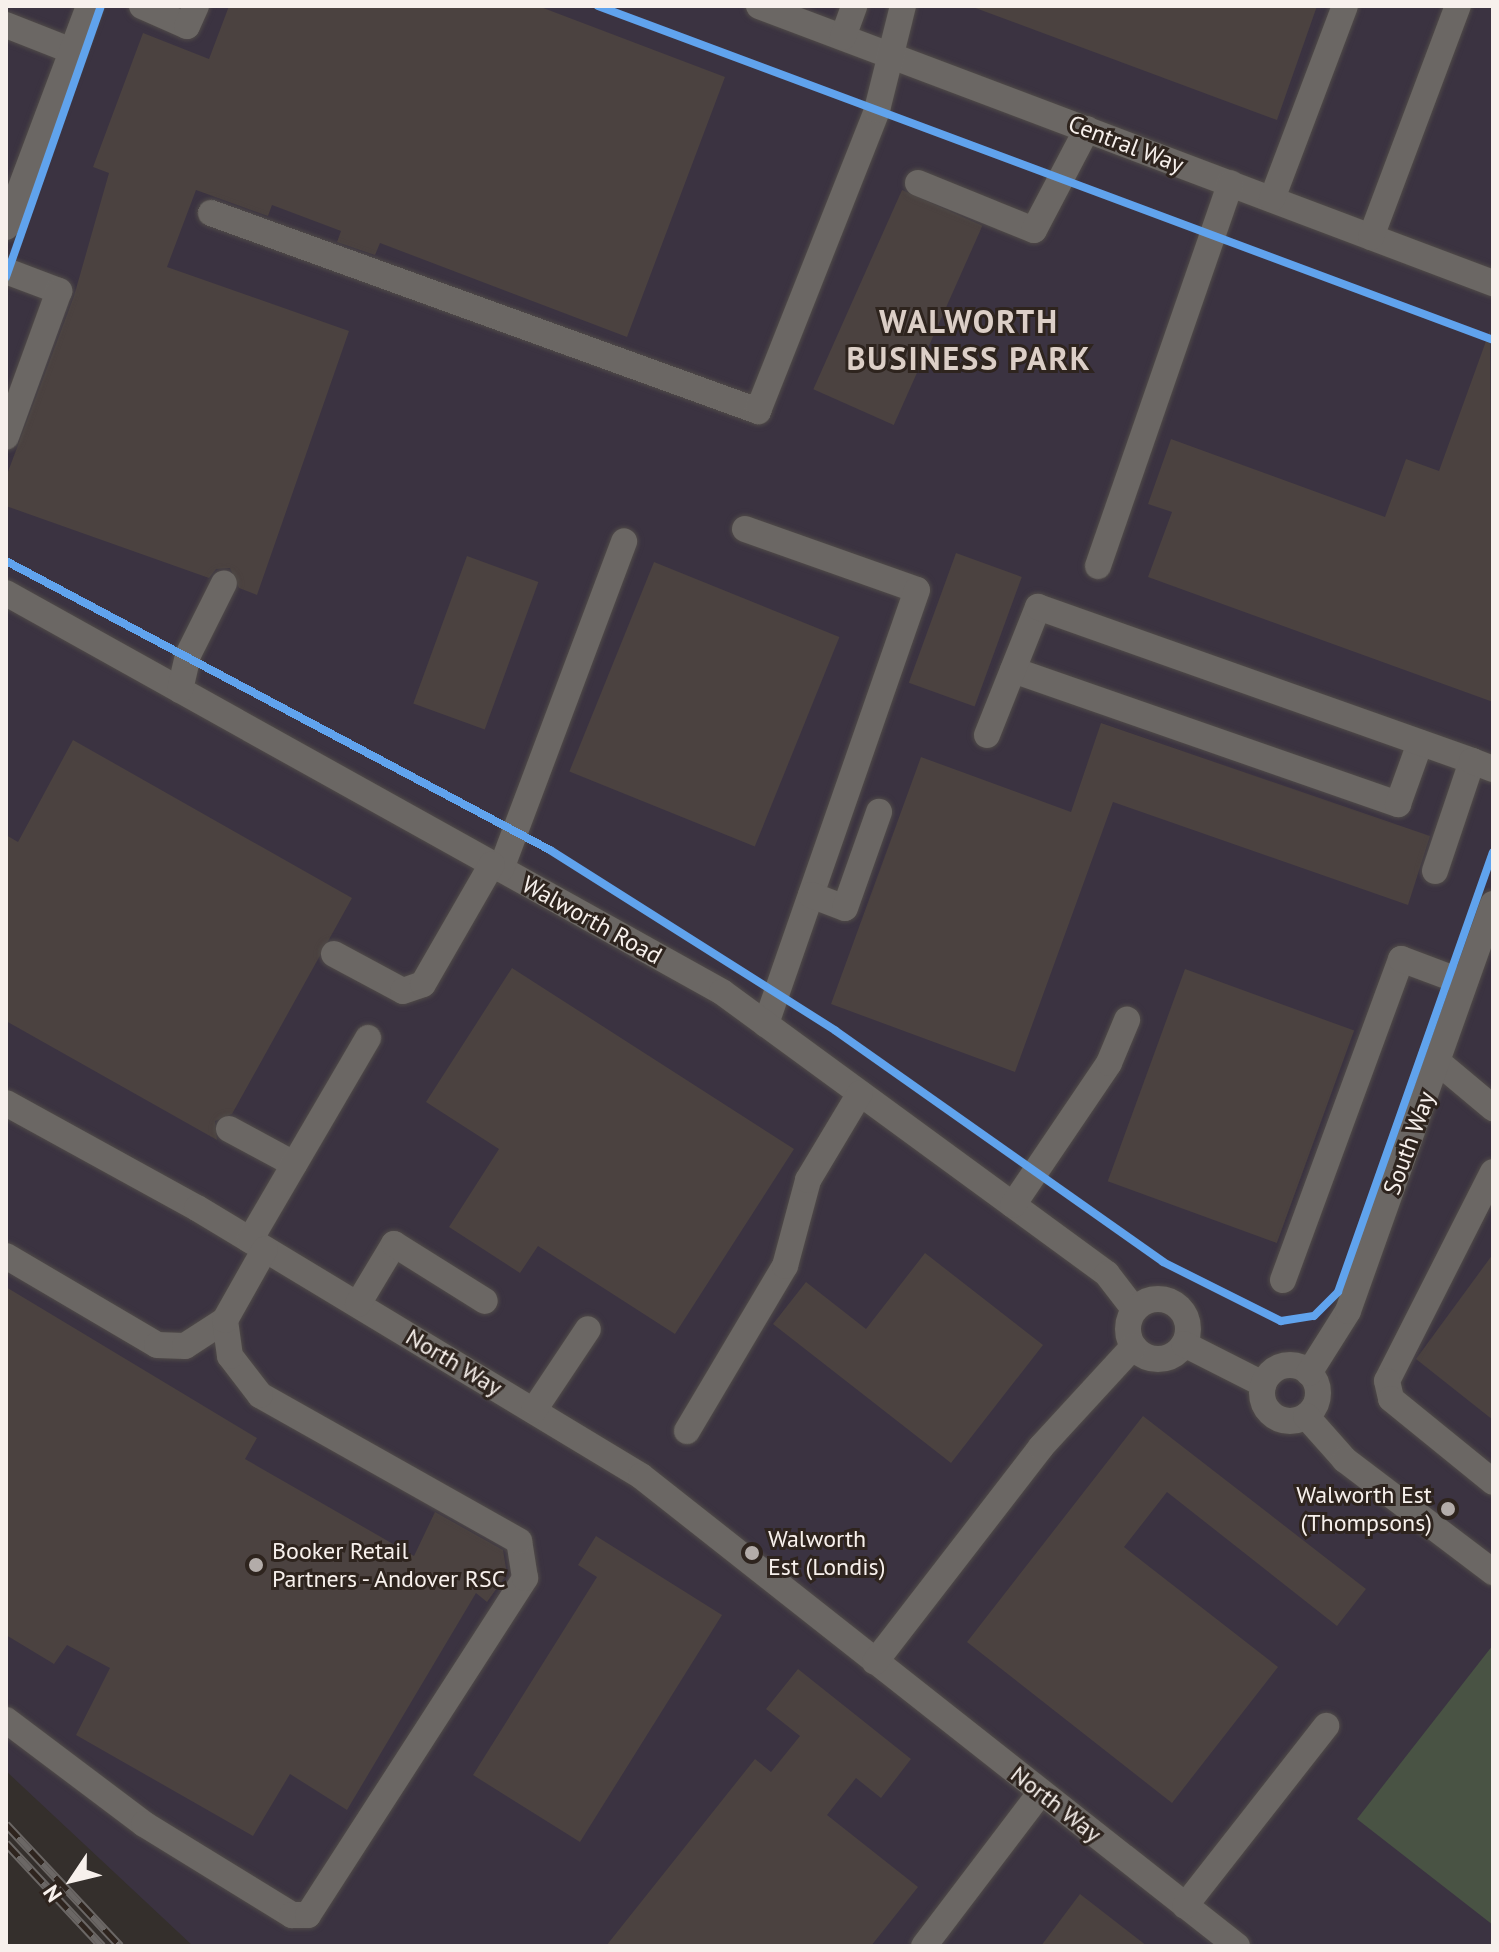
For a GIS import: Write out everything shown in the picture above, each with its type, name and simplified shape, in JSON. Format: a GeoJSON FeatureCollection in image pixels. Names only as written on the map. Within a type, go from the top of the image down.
{"type":"FeatureCollection","features":[{"type":"Feature","properties":{"kind":"street"},"geometry":{"type":"LineString","coordinates":[[6,227],[89,6]]}},
{"type":"Feature","properties":{"kind":"street"},"geometry":{"type":"LineString","coordinates":[[144,6],[187,26],[196,6]]}},
{"type":"Feature","properties":{"kind":"street","name":"Central Way"},"geometry":{"type":"LineString","coordinates":[[759,6],[1493,283]]}},
{"type":"Feature","properties":{"kind":"street"},"geometry":{"type":"LineString","coordinates":[[843,37],[854,6]]}},
{"type":"Feature","properties":{"kind":"street"},"geometry":{"type":"LineString","coordinates":[[211,213],[758,411],[893,56],[903,6]]}},
{"type":"Feature","properties":{"kind":"street"},"geometry":{"type":"LineString","coordinates":[[1272,199],[1345,6]]}},
{"type":"Feature","properties":{"kind":"street"},"geometry":{"type":"LineString","coordinates":[[1371,237],[1458,6]]}},
{"type":"Feature","properties":{"kind":"street"},"geometry":{"type":"LineString","coordinates":[[6,25],[72,51]]}},
{"type":"Feature","properties":{"kind":"street"},"geometry":{"type":"LineString","coordinates":[[918,183],[1034,230],[1087,129]]}},
{"type":"Feature","properties":{"kind":"street"},"geometry":{"type":"LineString","coordinates":[[1098,566],[1231,183]]}},
{"type":"Feature","properties":{"kind":"street"},"geometry":{"type":"LineString","coordinates":[[6,271],[59,291],[6,437]]}},
{"type":"Feature","properties":{"kind":"street"},"geometry":{"type":"LineString","coordinates":[[745,529],[917,590],[766,1024]]}},
{"type":"Feature","properties":{"kind":"street"},"geometry":{"type":"LineString","coordinates":[[334,954],[403,991],[423,984],[497,867],[624,541]]}},
{"type":"Feature","properties":{"kind":"street"},"geometry":{"type":"LineString","coordinates":[[180,690],[188,655],[224,583]]}},
{"type":"Feature","properties":{"kind":"street","name":"Walworth Road"},"geometry":{"type":"LineString","coordinates":[[6,593],[722,992],[1107,1274],[1134,1309]]}},
{"type":"Feature","properties":{"kind":"street"},"geometry":{"type":"LineString","coordinates":[[987,735],[1038,607],[1482,765],[1435,871]]}},
{"type":"Feature","properties":{"kind":"street"},"geometry":{"type":"LineString","coordinates":[[1013,670],[1398,804],[1420,743]]}},
{"type":"Feature","properties":{"kind":"street"},"geometry":{"type":"LineString","coordinates":[[811,895],[845,908],[879,812]]}},
{"type":"Feature","properties":{"kind":"street","name":"South Way"},"geometry":{"type":"LineString","coordinates":[[1309,1373],[1348,1311],[1438,1062],[1489,933],[1493,904]]}},
{"type":"Feature","properties":{"kind":"street"},"geometry":{"type":"LineString","coordinates":[[1283,1280],[1401,959],[1449,977]]}},
{"type":"Feature","properties":{"kind":"street"},"geometry":{"type":"LineString","coordinates":[[1013,1205],[1109,1063],[1127,1020]]}},
{"type":"Feature","properties":{"kind":"street"},"geometry":{"type":"LineString","coordinates":[[6,1720],[144,1824],[292,1915],[308,1915],[525,1578],[519,1541],[260,1395],[230,1356],[225,1320],[294,1164],[368,1038]]}},
{"type":"Feature","properties":{"kind":"street"},"geometry":{"type":"LineString","coordinates":[[1438,1062],[1493,1108]]}},
{"type":"Feature","properties":{"kind":"street"},"geometry":{"type":"LineString","coordinates":[[687,1431],[785,1266],[811,1172],[860,1093]]}},
{"type":"Feature","properties":{"kind":"street","name":"North Way"},"geometry":{"type":"LineString","coordinates":[[6,1103],[258,1244],[641,1476],[1237,1946]]}},
{"type":"Feature","properties":{"kind":"street"},"geometry":{"type":"LineString","coordinates":[[229,1129],[294,1164]]}},
{"type":"Feature","properties":{"kind":"street"},"geometry":{"type":"LineString","coordinates":[[1493,1172],[1398,1349],[1387,1381],[1391,1399],[1493,1482]]}},
{"type":"Feature","properties":{"kind":"street"},"geometry":{"type":"LineString","coordinates":[[358,1304],[394,1244],[485,1301]]}},
{"type":"Feature","properties":{"kind":"street"},"geometry":{"type":"LineString","coordinates":[[6,1256],[157,1345],[185,1346],[225,1320]]}},
{"type":"Feature","properties":{"kind":"street"},"geometry":{"type":"LineString","coordinates":[[1151,1299],[1179,1306],[1188,1324],[1184,1344],[1160,1359],[1133,1347],[1127,1329],[1134,1309],[1151,1299]]}},
{"type":"Feature","properties":{"kind":"street"},"geometry":{"type":"LineString","coordinates":[[534,1410],[588,1329]]}},
{"type":"Feature","properties":{"kind":"street"},"geometry":{"type":"LineString","coordinates":[[1184,1344],[1263,1384],[1270,1413],[1287,1421],[1306,1416],[1317,1400],[1309,1373],[1283,1366],[1263,1384]]}},
{"type":"Feature","properties":{"kind":"street"},"geometry":{"type":"LineString","coordinates":[[875,1662],[1041,1447],[1133,1347]]}},
{"type":"Feature","properties":{"kind":"street"},"geometry":{"type":"LineString","coordinates":[[1306,1416],[1345,1460],[1493,1572]]}},
{"type":"Feature","properties":{"kind":"street"},"geometry":{"type":"LineString","coordinates":[[1185,1906],[1326,1726]]}},
{"type":"Feature","properties":{"kind":"street"},"geometry":{"type":"LineString","coordinates":[[924,1946],[1041,1792]]}},
{"type":"Feature","properties":{"kind":"shaded area","name":"WALWORTH BUSINESS PARK"},"geometry":{"type":"Polygon","coordinates":[[[6,6],[1493,6],[1493,1946],[193,1946],[6,1771],[6,6]]]}},
{"type":"Feature","properties":{"kind":"green space"},"geometry":{"type":"Polygon","coordinates":[[[1493,1645],[1493,1925],[1357,1819],[1493,1645]]]}},
{"type":"Feature","properties":{"kind":"building"},"geometry":{"type":"Polygon","coordinates":[[[229,6],[538,6],[725,77],[627,337],[380,243],[375,255],[337,242],[341,231],[272,205],[268,216],[196,190],[167,267],[349,331],[257,595],[239,588],[230,568],[216,569],[209,578],[6,506],[6,477],[74,296],[109,173],[93,167],[143,33],[209,59],[229,6]]]}},
{"type":"Feature","properties":{"kind":"building"},"geometry":{"type":"Polygon","coordinates":[[[970,6],[1317,6],[1277,120],[970,6]]]}},
{"type":"Feature","properties":{"kind":"building"},"geometry":{"type":"Polygon","coordinates":[[[902,190],[982,226],[894,425],[813,389],[902,190]]]}},
{"type":"Feature","properties":{"kind":"building"},"geometry":{"type":"Polygon","coordinates":[[[1490,330],[1493,702],[1148,577],[1172,512],[1148,504],[1171,439],[1385,517],[1406,459],[1439,471],[1490,330]]]}},
{"type":"Feature","properties":{"kind":"building"},"geometry":{"type":"Polygon","coordinates":[[[956,553],[1022,577],[975,707],[909,683],[956,553]]]}},
{"type":"Feature","properties":{"kind":"building"},"geometry":{"type":"Polygon","coordinates":[[[467,556],[538,582],[485,730],[413,704],[467,556]]]}},
{"type":"Feature","properties":{"kind":"building"},"geometry":{"type":"Polygon","coordinates":[[[654,562],[839,637],[755,846],[569,772],[654,562]]]}},
{"type":"Feature","properties":{"kind":"building"},"geometry":{"type":"Polygon","coordinates":[[[1101,723],[1430,836],[1408,905],[1113,802],[1015,1072],[831,1004],[921,757],[1071,812],[1101,723]]]}},
{"type":"Feature","properties":{"kind":"building"},"geometry":{"type":"Polygon","coordinates":[[[73,740],[352,898],[232,1114],[215,1121],[217,1140],[6,1021],[6,835],[18,842],[73,740]]]}},
{"type":"Feature","properties":{"kind":"building"},"geometry":{"type":"Polygon","coordinates":[[[512,968],[794,1149],[675,1334],[538,1246],[520,1273],[449,1227],[499,1149],[426,1102],[512,968]]]}},
{"type":"Feature","properties":{"kind":"building"},"geometry":{"type":"Polygon","coordinates":[[[1185,969],[1354,1031],[1277,1243],[1108,1181],[1185,969]]]}},
{"type":"Feature","properties":{"kind":"building"},"geometry":{"type":"Polygon","coordinates":[[[925,1253],[1043,1345],[951,1463],[773,1324],[806,1282],[866,1329],[925,1253]]]}},
{"type":"Feature","properties":{"kind":"building"},"geometry":{"type":"Polygon","coordinates":[[[1493,1254],[1493,1420],[1416,1359],[1493,1254]]]}},
{"type":"Feature","properties":{"kind":"building","name":"Booker Retail Partners - Andover RSC"},"geometry":{"type":"Polygon","coordinates":[[[6,1287],[257,1438],[245,1459],[414,1556],[435,1512],[503,1550],[507,1574],[487,1602],[476,1593],[347,1810],[290,1774],[253,1836],[76,1735],[110,1668],[67,1645],[54,1664],[6,1635],[6,1287]]]}},
{"type":"Feature","properties":{"kind":"building"},"geometry":{"type":"Polygon","coordinates":[[[1143,1416],[1366,1589],[1337,1626],[1167,1492],[1124,1547],[1278,1667],[1172,1803],[967,1642],[1143,1416]]]}},
{"type":"Feature","properties":{"kind":"building"},"geometry":{"type":"Polygon","coordinates":[[[596,1536],[722,1615],[580,1842],[473,1775],[597,1577],[578,1565],[596,1536]]]}},
{"type":"Feature","properties":{"kind":"building"},"geometry":{"type":"Polygon","coordinates":[[[798,1669],[911,1759],[881,1798],[856,1778],[827,1815],[918,1887],[871,1946],[606,1946],[755,1759],[771,1772],[800,1736],[766,1709],[798,1669]]]}},
{"type":"Feature","properties":{"kind":"building"},"geometry":{"type":"Polygon","coordinates":[[[1080,1894],[1147,1946],[1041,1946],[1080,1894]]]}},
{"type":"Feature","properties":{"kind":"railway"},"geometry":{"type":"LineString","coordinates":[[6,1824],[120,1946]]}},
{"type":"Feature","properties":{"kind":"railway"},"geometry":{"type":"LineString","coordinates":[[6,1843],[102,1946]]}},
{"type":"Feature","properties":{"kind":"cycle path"},"geometry":{"type":"LineString","coordinates":[[6,277],[101,6]]}},
{"type":"Feature","properties":{"kind":"cycle path"},"geometry":{"type":"LineString","coordinates":[[598,6],[1493,340]]}},
{"type":"Feature","properties":{"kind":"cycle path"},"geometry":{"type":"LineString","coordinates":[[6,561],[550,850],[836,1031],[1163,1262],[1281,1321],[1314,1316],[1338,1292],[1493,853]]}},
{"type":"Feature","properties":{"kind":"place","name":"Walworth Est (Thompsons)"},"geometry":{"type":"Point","coordinates":[1448,1509]}},
{"type":"Feature","properties":{"kind":"place","name":"Walworth Est (Londis)"},"geometry":{"type":"Point","coordinates":[752,1553]}},
{"type":"Feature","properties":{"kind":"place","name":"Booker Retail Partners - Andover RSC"},"geometry":{"type":"Point","coordinates":[256,1565]}},
{"type":"Feature","properties":{"kind":"district","name":"WALWORTH BUSINESS PARK"},"geometry":{"type":"Point","coordinates":[969,340]}}]}
